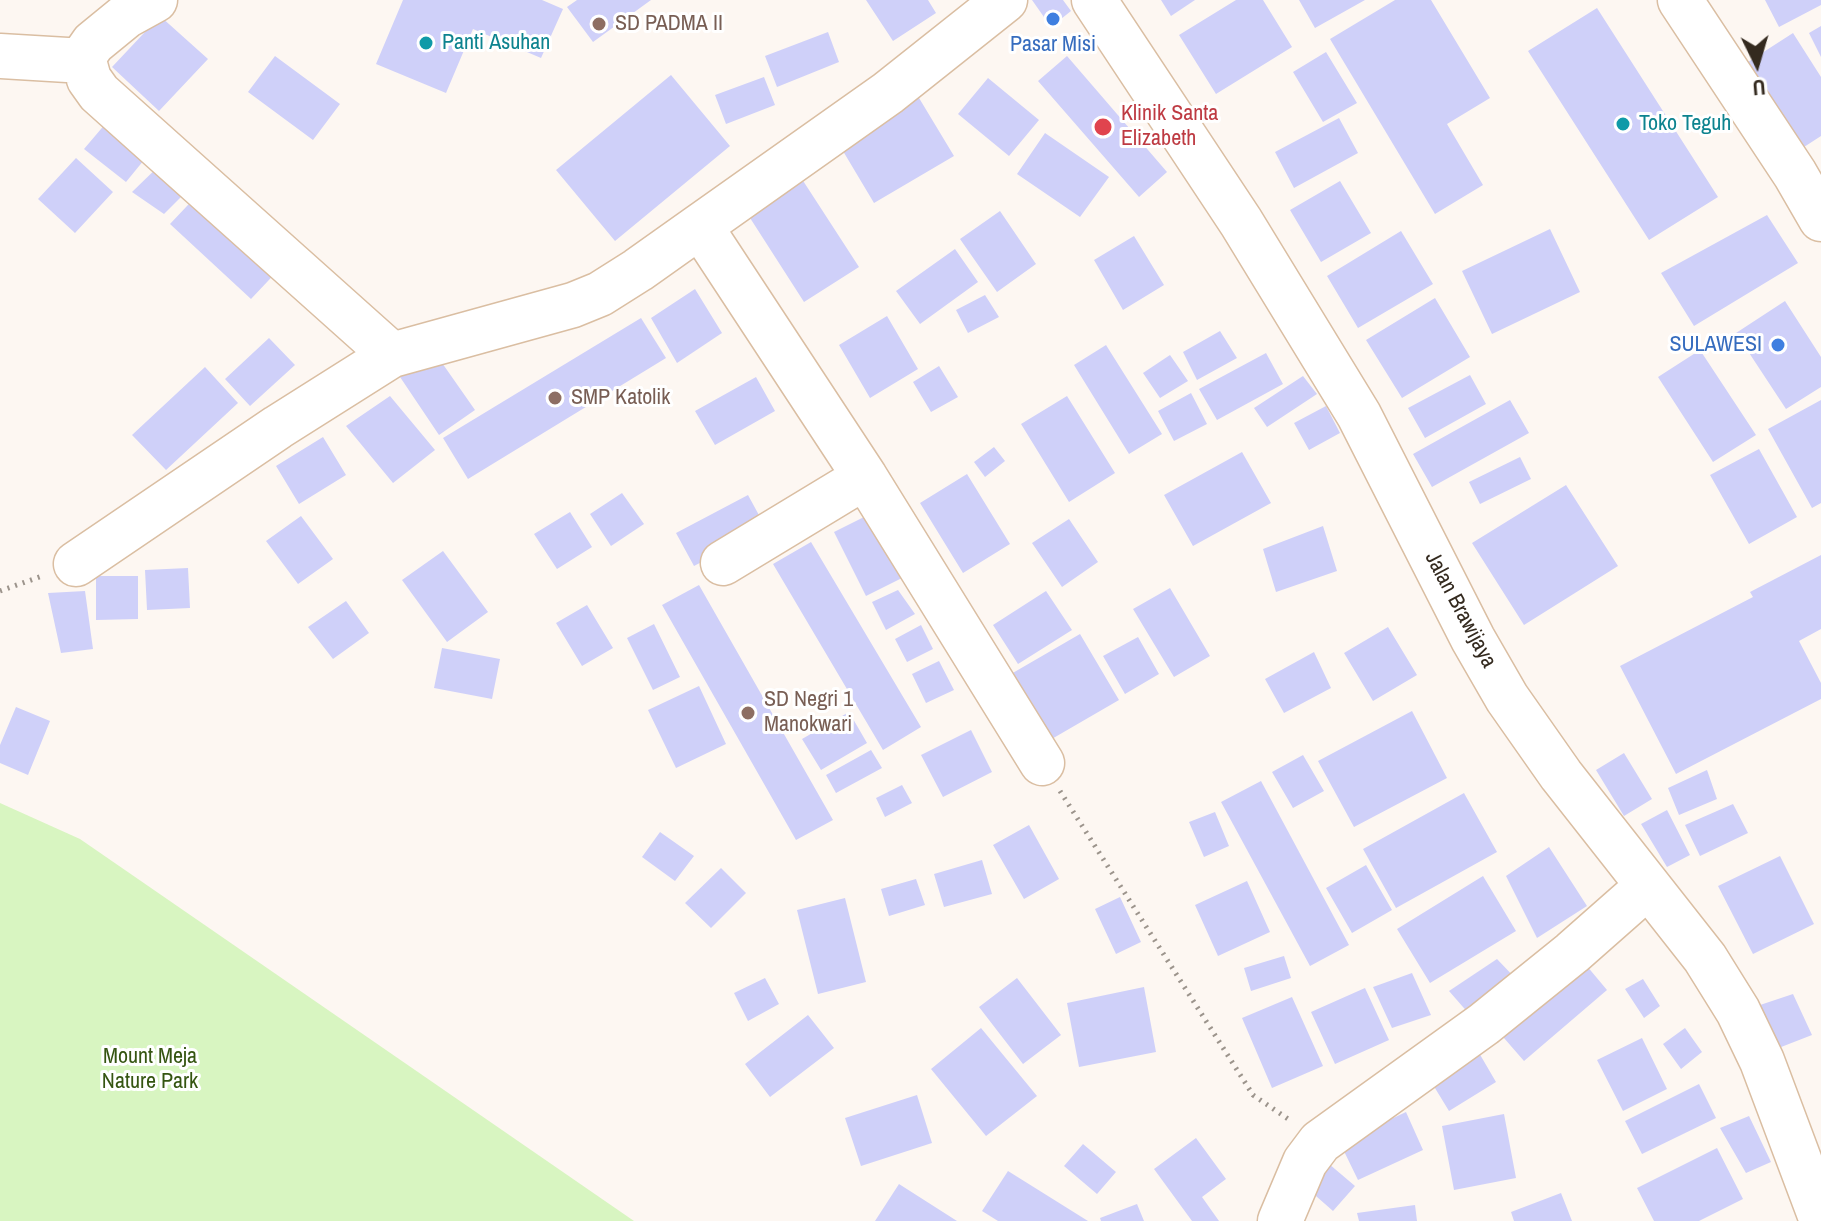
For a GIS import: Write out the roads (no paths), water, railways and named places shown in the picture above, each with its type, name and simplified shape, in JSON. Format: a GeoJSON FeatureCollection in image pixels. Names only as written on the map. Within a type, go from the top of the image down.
{"type":"FeatureCollection","features":[{"type":"Feature","properties":{"kind":"main road"},"geometry":{"type":"LineString","coordinates":[[155,0],[126,16],[93,43],[84,61],[89,79],[99,93],[392,355]]}},
{"type":"Feature","properties":{"kind":"main road"},"geometry":{"type":"LineString","coordinates":[[76,564],[278,427],[392,355],[573,305],[600,294],[888,93],[1005,0]]}},
{"type":"Feature","properties":{"kind":"main road","name":"Jalan Brawijaya"},"geometry":{"type":"LineString","coordinates":[[1094,0],[1241,222],[1359,415],[1473,639],[1507,698],[1561,775],[1705,958],[1738,1011],[1762,1061],[1821,1218]]}},
{"type":"Feature","properties":{"kind":"main road"},"geometry":{"type":"LineString","coordinates":[[1680,0],[1808,167],[1821,219]]}},
{"type":"Feature","properties":{"kind":"main road"},"geometry":{"type":"LineString","coordinates":[[0,56],[84,61]]}},
{"type":"Feature","properties":{"kind":"main road"},"geometry":{"type":"LineString","coordinates":[[700,226],[865,477],[1042,763]]}},
{"type":"Feature","properties":{"kind":"main road"},"geometry":{"type":"LineString","coordinates":[[723,563],[865,477]]}},
{"type":"Feature","properties":{"kind":"main road"},"geometry":{"type":"LineString","coordinates":[[1280,1221],[1305,1162],[1320,1142],[1484,1024],[1648,886]]}},
{"type":"Feature","properties":{"kind":"place","name":"Pasar Misi"},"geometry":{"type":"Point","coordinates":[1053,19]}},
{"type":"Feature","properties":{"kind":"place","name":"SD PADMA II"},"geometry":{"type":"Point","coordinates":[599,24]}},
{"type":"Feature","properties":{"kind":"place","name":"Panti Asuhan"},"geometry":{"type":"Point","coordinates":[426,43]}},
{"type":"Feature","properties":{"kind":"place","name":"Toko Teguh"},"geometry":{"type":"Point","coordinates":[1623,124]}},
{"type":"Feature","properties":{"kind":"place","name":"Klinik Santa Elizabeth"},"geometry":{"type":"Point","coordinates":[1103,127]}},
{"type":"Feature","properties":{"kind":"place","name":"SULAWESI"},"geometry":{"type":"Point","coordinates":[1778,345]}},
{"type":"Feature","properties":{"kind":"place","name":"SMP Katolik"},"geometry":{"type":"Point","coordinates":[555,398]}},
{"type":"Feature","properties":{"kind":"place","name":"SD Negri 1 Manokwari"},"geometry":{"type":"Point","coordinates":[748,713]}},
{"type":"Feature","properties":{"kind":"park label","name":"Mount Meja Nature Park"},"geometry":{"type":"Point","coordinates":[150,1070]}}]}
